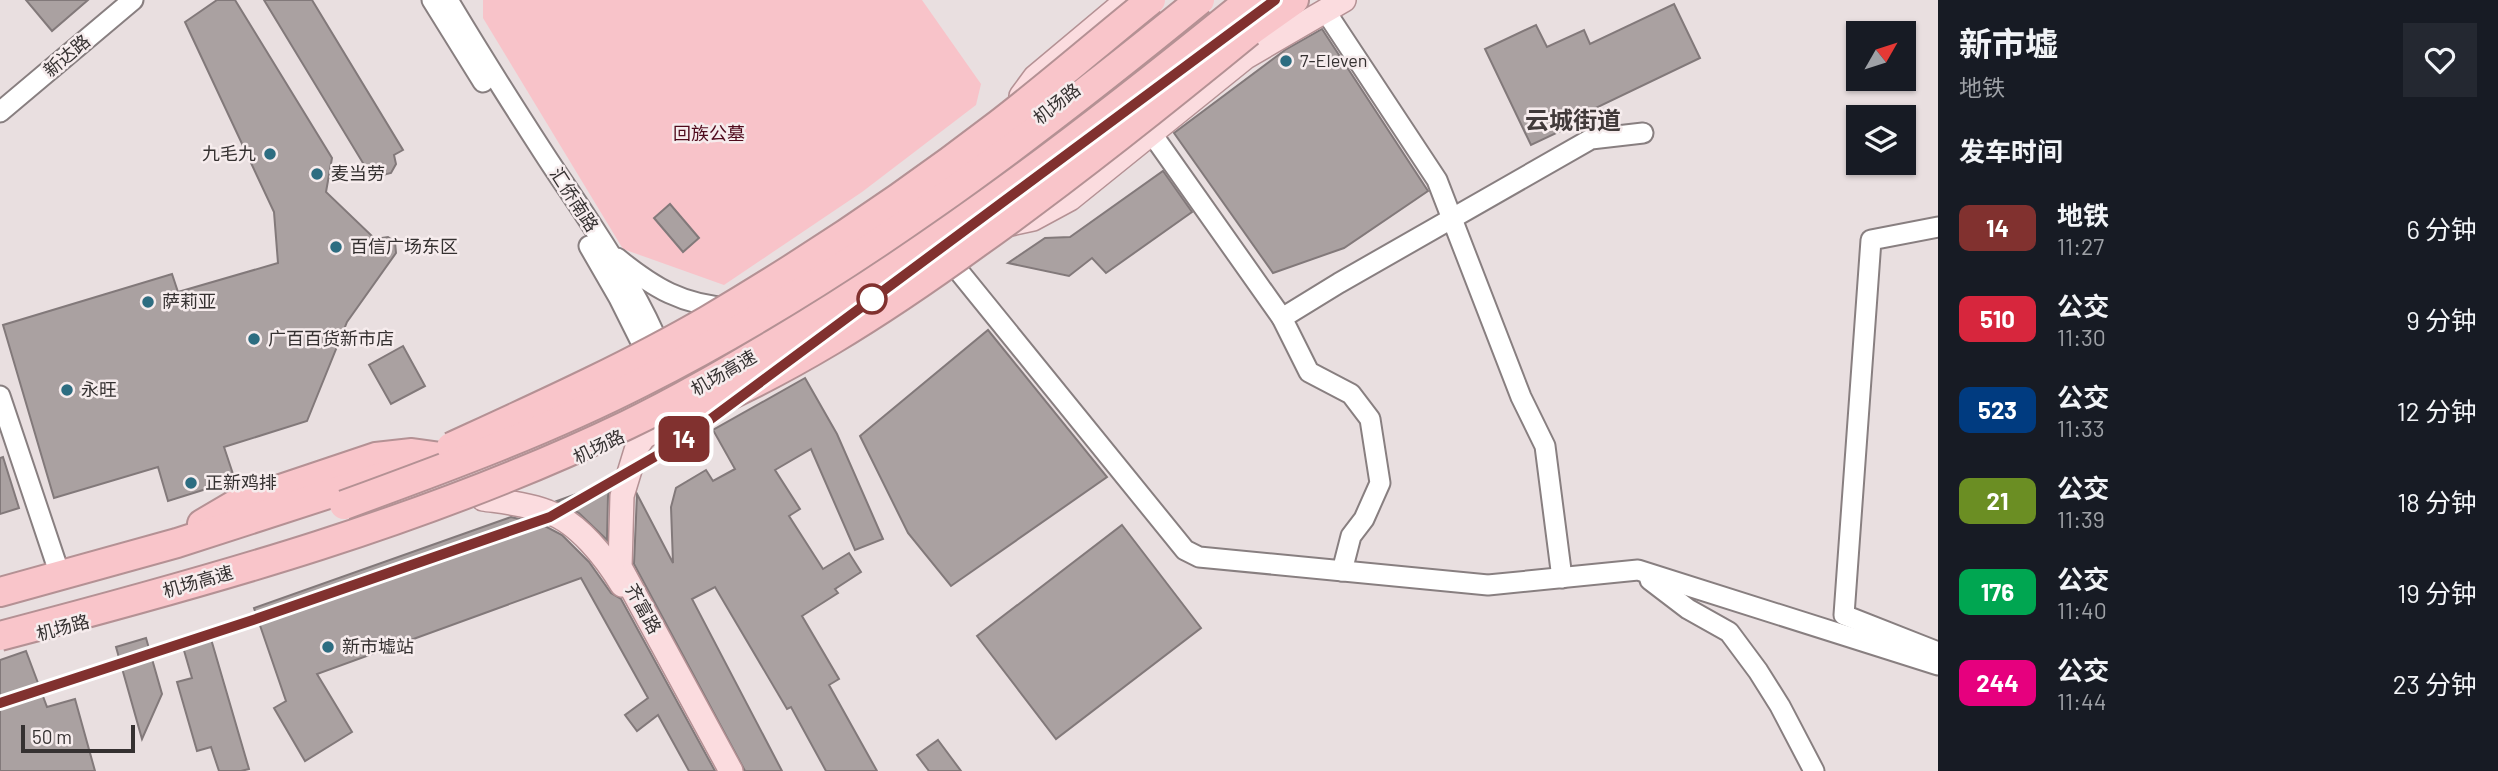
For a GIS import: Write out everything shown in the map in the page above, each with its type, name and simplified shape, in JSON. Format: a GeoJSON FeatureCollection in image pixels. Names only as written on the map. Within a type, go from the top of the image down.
{"type":"FeatureCollection","features":[{"type":"Feature","properties":{"kind":"highway"},"geometry":{"type":"LineString","coordinates":[[344,505],[441,452],[554,401],[650,352],[756,290],[876,212],[989,132],[1151,0]]}},
{"type":"Feature","properties":{"kind":"highway","name":"机场路"},"geometry":{"type":"LineString","coordinates":[[60,575],[177,543],[217,514],[236,504],[353,464],[397,454],[441,457],[537,419],[660,364],[760,309],[881,233],[995,152],[1188,0]]}},
{"type":"Feature","properties":{"kind":"highway","name":"机场高速"},"geometry":{"type":"LineString","coordinates":[[0,604],[247,536],[344,505],[542,429],[640,384],[772,311],[873,247],[975,176],[1200,0]]}},
{"type":"Feature","properties":{"kind":"highway","name":"机场高速"},"geometry":{"type":"LineString","coordinates":[[0,636],[320,546],[439,505],[528,470],[628,425],[700,387],[902,264],[1087,130],[1251,0]]}},
{"type":"Feature","properties":{"kind":"highway","name":"机场路"},"geometry":{"type":"LineString","coordinates":[[0,645],[248,577],[382,535],[482,499],[567,462],[710,393],[839,319],[942,250],[1121,113],[1260,0]]}},
{"type":"Feature","properties":{"kind":"highway"},"geometry":{"type":"LineString","coordinates":[[439,505],[685,415],[758,382],[836,339],[920,284],[1037,200],[1294,0]]}},
{"type":"Feature","properties":{"kind":"highway"},"geometry":{"type":"LineString","coordinates":[[0,592],[60,575]]}},
{"type":"Feature","properties":{"kind":"main road"},"geometry":{"type":"LineString","coordinates":[[995,152],[1016,104],[1035,77],[1127,0]]}},
{"type":"Feature","properties":{"kind":"main road"},"geometry":{"type":"LineString","coordinates":[[975,225],[1016,224],[1050,212],[1098,178],[1246,57],[1335,6]]}},
{"type":"Feature","properties":{"kind":"main road","name":"齐富路"},"geometry":{"type":"LineString","coordinates":[[710,393],[688,411],[644,437],[637,447],[622,496],[620,567],[731,771]]}},
{"type":"Feature","properties":{"kind":"main road","name":"齐富路"},"geometry":{"type":"LineString","coordinates":[[482,499],[550,512],[573,527],[614,573],[657,644],[724,771]]}},
{"type":"Feature","properties":{"kind":"street","name":"新达路"},"geometry":{"type":"LineString","coordinates":[[0,112],[133,0]]}},
{"type":"Feature","properties":{"kind":"street","name":"汇侨南路"},"geometry":{"type":"LineString","coordinates":[[432,0],[660,364],[674,397],[674,411]]}},
{"type":"Feature","properties":{"kind":"street","name":"汇侨南路"},"geometry":{"type":"LineString","coordinates":[[448,0],[607,250],[650,324],[660,364]]}},
{"type":"Feature","properties":{"kind":"street"},"geometry":{"type":"LineString","coordinates":[[1335,6],[1437,180],[1521,397],[1545,446],[1562,578]]}},
{"type":"Feature","properties":{"kind":"street"},"geometry":{"type":"LineString","coordinates":[[1152,134],[1282,318],[1309,372],[1351,394],[1370,419],[1380,483],[1364,519],[1352,536],[1342,571]]}},
{"type":"Feature","properties":{"kind":"street"},"geometry":{"type":"LineString","coordinates":[[1282,318],[1591,139],[1643,134]]}},
{"type":"Feature","properties":{"kind":"street"},"geometry":{"type":"LineString","coordinates":[[1938,227],[1871,240],[1844,615],[1938,652]]}},
{"type":"Feature","properties":{"kind":"street"},"geometry":{"type":"LineString","coordinates":[[607,250],[650,284],[684,300],[701,305],[760,309]]}},
{"type":"Feature","properties":{"kind":"street"},"geometry":{"type":"LineString","coordinates":[[942,250],[1185,550],[1199,558],[1488,585],[1638,570],[1938,665]]}},
{"type":"Feature","properties":{"kind":"street"},"geometry":{"type":"LineString","coordinates":[[0,396],[60,575]]}},
{"type":"Feature","properties":{"kind":"street"},"geometry":{"type":"LineString","coordinates":[[1638,570],[1688,609],[1730,632],[1780,706],[1814,771]]}},
{"type":"Feature","properties":{"kind":"green space","name":"回族公墓"},"geometry":{"type":"Polygon","coordinates":[[[483,0],[922,0],[981,84],[976,105],[862,192],[724,285],[623,249],[483,18],[483,0]]]}},
{"type":"Feature","properties":{"kind":"building"},"geometry":{"type":"Polygon","coordinates":[[[26,0],[88,0],[52,31],[26,0]]]}},
{"type":"Feature","properties":{"kind":"building","name":"百信广场东区"},"geometry":{"type":"Polygon","coordinates":[[[217,0],[235,0],[332,158],[326,192],[375,239],[388,237],[395,242],[396,253],[347,322],[307,421],[224,447],[235,480],[168,501],[158,467],[54,498],[3,325],[172,274],[178,292],[278,263],[274,212],[185,22],[217,0]]]}},
{"type":"Feature","properties":{"kind":"building"},"geometry":{"type":"Polygon","coordinates":[[[264,0],[312,0],[403,150],[394,155],[396,164],[391,173],[375,177],[366,168],[264,0]]]}},
{"type":"Feature","properties":{"kind":"building"},"geometry":{"type":"Polygon","coordinates":[[[1674,4],[1700,58],[1583,114],[1584,120],[1531,145],[1485,49],[1536,25],[1547,47],[1584,30],[1590,44],[1674,4]]]}},
{"type":"Feature","properties":{"kind":"building"},"geometry":{"type":"Polygon","coordinates":[[[1322,29],[1428,191],[1344,248],[1273,273],[1174,133],[1285,50],[1322,29]]]}},
{"type":"Feature","properties":{"kind":"building"},"geometry":{"type":"Polygon","coordinates":[[[1163,171],[1192,212],[1106,273],[1092,258],[1069,276],[1008,263],[1045,238],[1070,237],[1163,171]]]}},
{"type":"Feature","properties":{"kind":"building"},"geometry":{"type":"Polygon","coordinates":[[[670,204],[699,238],[683,252],[654,218],[670,204]]]}},
{"type":"Feature","properties":{"kind":"building"},"geometry":{"type":"Polygon","coordinates":[[[988,330],[1107,477],[951,586],[908,533],[860,436],[988,330]]]}},
{"type":"Feature","properties":{"kind":"building"},"geometry":{"type":"Polygon","coordinates":[[[403,346],[425,386],[391,404],[369,365],[403,346]]]}},
{"type":"Feature","properties":{"kind":"building"},"geometry":{"type":"Polygon","coordinates":[[[805,378],[837,434],[883,539],[855,550],[811,449],[775,470],[800,509],[789,516],[823,569],[849,553],[861,572],[835,589],[838,593],[802,616],[839,679],[829,685],[877,771],[826,771],[791,707],[787,709],[715,587],[692,599],[782,771],[745,771],[634,564],[637,494],[673,563],[671,507],[676,488],[706,470],[713,481],[735,469],[713,430],[805,378]]]}},
{"type":"Feature","properties":{"kind":"building"},"geometry":{"type":"Polygon","coordinates":[[[3,457],[19,508],[0,514],[0,458],[3,457]]]}},
{"type":"Feature","properties":{"kind":"building"},"geometry":{"type":"Polygon","coordinates":[[[612,481],[608,496],[607,540],[579,513],[557,501],[612,481]]]}},
{"type":"Feature","properties":{"kind":"building"},"geometry":{"type":"Polygon","coordinates":[[[511,517],[543,525],[562,535],[589,562],[611,593],[621,599],[715,771],[689,771],[658,715],[637,731],[625,715],[648,698],[581,578],[317,674],[352,732],[305,761],[274,708],[286,701],[254,608],[511,517]]]}},
{"type":"Feature","properties":{"kind":"building"},"geometry":{"type":"Polygon","coordinates":[[[1122,525],[1201,628],[1056,739],[977,636],[1122,525]]]}},
{"type":"Feature","properties":{"kind":"building"},"geometry":{"type":"Polygon","coordinates":[[[146,638],[162,694],[142,739],[116,647],[146,638]]]}},
{"type":"Feature","properties":{"kind":"building"},"geometry":{"type":"Polygon","coordinates":[[[211,639],[249,769],[219,771],[211,747],[197,751],[177,682],[192,678],[183,647],[211,639]]]}},
{"type":"Feature","properties":{"kind":"building"},"geometry":{"type":"Polygon","coordinates":[[[26,651],[47,707],[75,699],[95,771],[0,771],[0,660],[26,651]]]}},
{"type":"Feature","properties":{"kind":"building"},"geometry":{"type":"Polygon","coordinates":[[[938,740],[961,771],[929,771],[917,755],[938,740]]]}},
{"type":"Feature","properties":{"kind":"metro line","name":"14"},"geometry":{"type":"LineString","coordinates":[[0,703],[253,620],[550,517],[677,444],[1275,0]]}},
{"type":"Feature","properties":{"kind":"place","name":"7-Eleven"},"geometry":{"type":"Point","coordinates":[1286,61]}},
{"type":"Feature","properties":{"kind":"place","name":"九毛九"},"geometry":{"type":"Point","coordinates":[270,154]}},
{"type":"Feature","properties":{"kind":"place","name":"麦当劳"},"geometry":{"type":"Point","coordinates":[317,174]}},
{"type":"Feature","properties":{"kind":"place","name":"百信广场东区"},"geometry":{"type":"Point","coordinates":[336,247]}},
{"type":"Feature","properties":{"kind":"place","name":"萨莉亚"},"geometry":{"type":"Point","coordinates":[148,302]}},
{"type":"Feature","properties":{"kind":"place","name":"广百百货新市店"},"geometry":{"type":"Point","coordinates":[254,339]}},
{"type":"Feature","properties":{"kind":"place","name":"永旺"},"geometry":{"type":"Point","coordinates":[67,390]}},
{"type":"Feature","properties":{"kind":"place","name":"正新鸡排"},"geometry":{"type":"Point","coordinates":[191,483]}},
{"type":"Feature","properties":{"kind":"place","name":"新市墟站"},"geometry":{"type":"Point","coordinates":[328,647]}},
{"type":"Feature","properties":{"kind":"district","name":"云城街道"},"geometry":{"type":"Point","coordinates":[1573,121]}}]}
